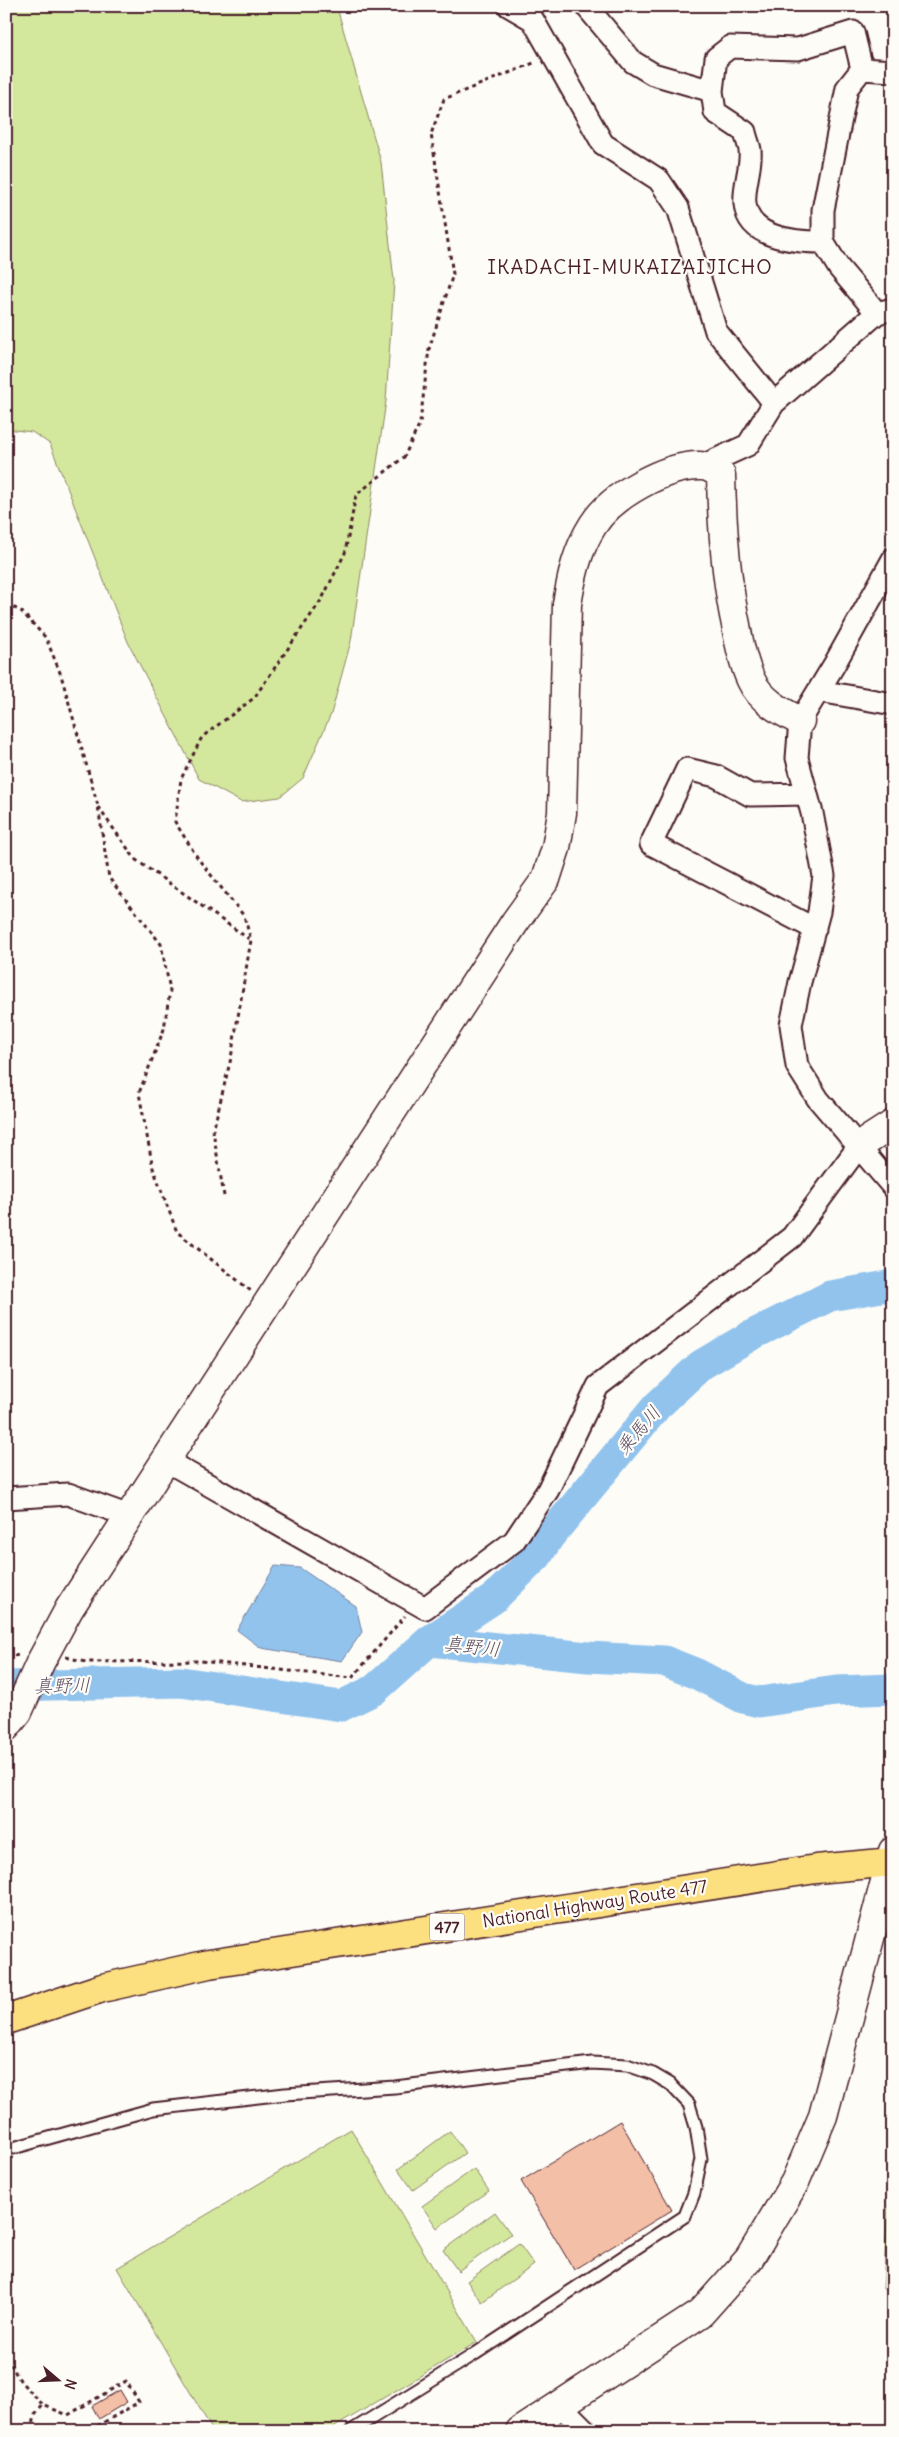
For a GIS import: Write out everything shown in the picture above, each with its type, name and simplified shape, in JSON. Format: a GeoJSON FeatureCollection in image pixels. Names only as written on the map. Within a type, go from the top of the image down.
{"type":"FeatureCollection","features":[{"type":"Feature","properties":{"kind":"highway","name":"National Highway Route 477"},"geometry":{"type":"LineString","coordinates":[[6,2020],[102,1988],[209,1964],[816,1868],[892,1858]]}},
{"type":"Feature","properties":{"kind":"street"},"geometry":{"type":"LineString","coordinates":[[509,6],[533,20],[603,144],[659,180],[678,208],[716,331],[774,402]]}},
{"type":"Feature","properties":{"kind":"street"},"geometry":{"type":"LineString","coordinates":[[586,6],[633,62],[653,74],[712,91]]}},
{"type":"Feature","properties":{"kind":"street"},"geometry":{"type":"LineString","coordinates":[[823,242],[796,242],[776,236],[762,230],[747,217],[745,202],[750,151],[744,132],[715,112],[712,91],[716,58],[730,47],[798,49],[853,32],[862,69]]}},
{"type":"Feature","properties":{"kind":"street"},"geometry":{"type":"LineString","coordinates":[[862,69],[893,70]]}},
{"type":"Feature","properties":{"kind":"street"},"geometry":{"type":"LineString","coordinates":[[12,1720],[42,1657],[69,1609],[515,922],[546,879],[556,848],[562,813],[567,604],[579,549],[594,522],[613,503],[635,488],[672,471],[702,466],[748,445],[774,402],[885,311],[839,268],[823,242],[823,210],[847,88],[862,69]]}},
{"type":"Feature","properties":{"kind":"street"},"geometry":{"type":"LineString","coordinates":[[702,466],[714,470],[721,476],[724,554],[742,654],[752,682],[778,710],[800,721]]}},
{"type":"Feature","properties":{"kind":"street"},"geometry":{"type":"LineString","coordinates":[[893,558],[819,691],[800,721],[797,758],[820,850],[824,876],[819,912],[800,982],[791,1025],[797,1066],[818,1099],[893,1187]]}},
{"type":"Feature","properties":{"kind":"street"},"geometry":{"type":"LineString","coordinates":[[819,691],[893,704]]}},
{"type":"Feature","properties":{"kind":"street"},"geometry":{"type":"LineString","coordinates":[[807,794],[750,795],[716,776],[687,769],[651,844],[815,929]]}},
{"type":"Feature","properties":{"kind":"street"},"geometry":{"type":"LineString","coordinates":[[165,1460],[425,1608],[514,1541],[548,1490],[598,1386],[792,1237],[859,1146],[893,1124]]}},
{"type":"Feature","properties":{"kind":"street"},"geometry":{"type":"LineString","coordinates":[[6,1498],[68,1494],[129,1516]]}},
{"type":"Feature","properties":{"kind":"street"},"geometry":{"type":"LineString","coordinates":[[520,2431],[701,2313],[749,2259],[795,2182],[823,2116],[892,1858]]}},
{"type":"Feature","properties":{"kind":"street"},"geometry":{"type":"LineString","coordinates":[[560,2405],[586,2431]]}},
{"type":"Feature","properties":{"kind":"lane"},"geometry":{"type":"LineString","coordinates":[[6,2150],[153,2108],[285,2094],[394,2088],[592,2063],[627,2065],[653,2074],[670,2084],[688,2104],[696,2127],[701,2159],[694,2193],[685,2216],[475,2354],[351,2431]]}},
{"type":"Feature","properties":{"kind":"path"},"geometry":{"type":"LineString","coordinates":[[224,1196],[213,1131],[231,1058],[251,940],[244,916],[199,860],[175,822],[181,778],[202,737],[254,698],[322,599],[346,553],[356,495],[404,457],[420,423],[429,349],[453,274],[431,134],[444,99],[552,55]]}},
{"type":"Feature","properties":{"kind":"path"},"geometry":{"type":"LineString","coordinates":[[6,604],[21,611],[46,638],[61,675],[98,806],[109,878],[160,944],[170,990],[164,1029],[139,1093],[153,1168],[177,1232],[267,1304]]}},
{"type":"Feature","properties":{"kind":"path"},"geometry":{"type":"LineString","coordinates":[[98,806],[136,860],[251,940]]}},
{"type":"Feature","properties":{"kind":"path"},"geometry":{"type":"LineString","coordinates":[[6,1657],[42,1657],[86,1662],[201,1661],[352,1678],[416,1603]]}},
{"type":"Feature","properties":{"kind":"path"},"geometry":{"type":"LineString","coordinates":[[6,2357],[21,2382],[43,2404],[68,2415],[126,2381],[139,2402],[89,2431]]}},
{"type":"Feature","properties":{"kind":"path"},"geometry":{"type":"LineString","coordinates":[[32,2431],[36,2415],[43,2404]]}},
{"type":"Feature","properties":{"kind":"green space"},"geometry":{"type":"Polygon","coordinates":[[[6,6],[331,6],[338,11],[381,162],[394,281],[386,401],[351,641],[331,714],[303,778],[280,797],[241,802],[199,779],[128,642],[50,444],[32,432],[6,429],[6,6]]]}},
{"type":"Feature","properties":{"kind":"green space"},"geometry":{"type":"Polygon","coordinates":[[[893,2120],[893,2292],[883,2289],[893,2120]]]}},
{"type":"Feature","properties":{"kind":"green space"},"geometry":{"type":"Polygon","coordinates":[[[351,2129],[477,2342],[328,2431],[213,2431],[117,2268],[351,2129]]]}},
{"type":"Feature","properties":{"kind":"green space"},"geometry":{"type":"Polygon","coordinates":[[[450,2131],[465,2153],[413,2190],[398,2169],[450,2131]]]}},
{"type":"Feature","properties":{"kind":"green space"},"geometry":{"type":"Polygon","coordinates":[[[474,2169],[489,2191],[437,2228],[422,2206],[474,2169]]]}},
{"type":"Feature","properties":{"kind":"green space"},"geometry":{"type":"Polygon","coordinates":[[[495,2212],[511,2234],[458,2271],[443,2250],[495,2212]]]}},
{"type":"Feature","properties":{"kind":"green space"},"geometry":{"type":"Polygon","coordinates":[[[519,2244],[534,2265],[482,2302],[467,2281],[519,2244]]]}},
{"type":"Feature","properties":{"kind":"water"},"geometry":{"type":"Polygon","coordinates":[[[275,1566],[300,1568],[356,1606],[362,1632],[342,1661],[261,1648],[237,1630],[275,1566]]]}},
{"type":"Feature","properties":{"kind":"building"},"geometry":{"type":"Polygon","coordinates":[[[620,2121],[672,2210],[574,2270],[521,2181],[620,2121]]]}},
{"type":"Feature","properties":{"kind":"building"},"geometry":{"type":"Polygon","coordinates":[[[120,2390],[127,2402],[99,2419],[92,2406],[120,2390]]]}},
{"type":"Feature","properties":{"kind":"waterway","name":"乗馬川"},"geometry":{"type":"LineString","coordinates":[[6,1686],[181,1682],[341,1706],[374,1690],[429,1641],[493,1599],[537,1556],[549,1537],[657,1406],[701,1365],[750,1336],[830,1296],[893,1285]]}},
{"type":"Feature","properties":{"kind":"waterway","name":"真野川"},"geometry":{"type":"LineString","coordinates":[[429,1641],[588,1657],[664,1661],[697,1674],[743,1698],[759,1702],[836,1691],[893,1689]]}},
{"type":"Feature","properties":{"kind":"district","name":"IKADACHI-MUKAIZAIJICHO"},"geometry":{"type":"Point","coordinates":[630,267]}}]}
